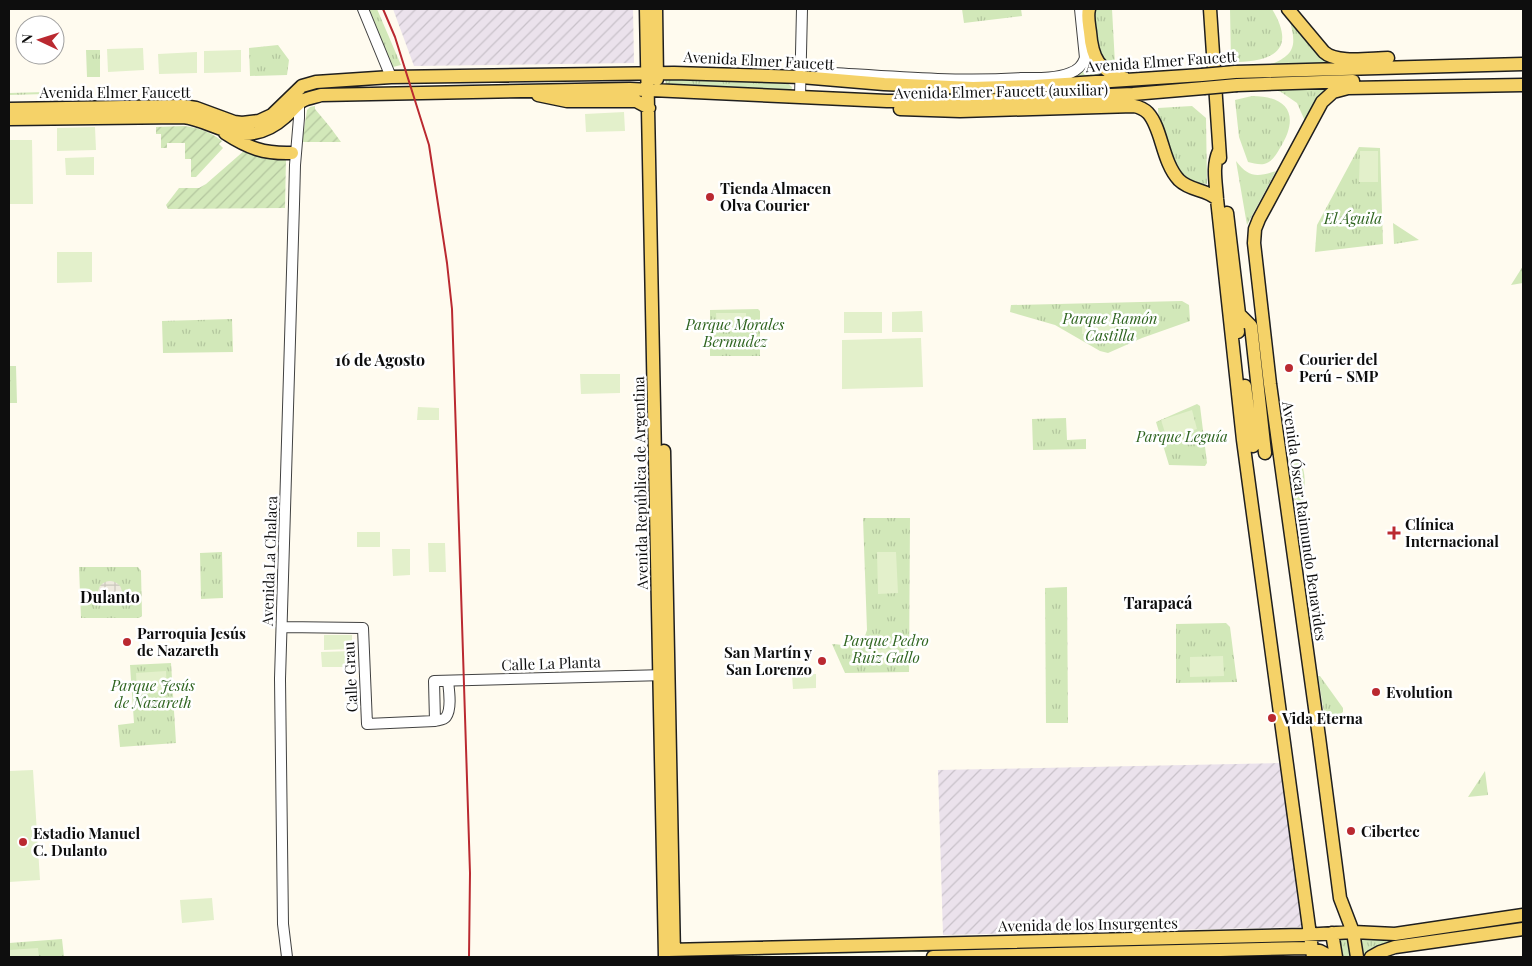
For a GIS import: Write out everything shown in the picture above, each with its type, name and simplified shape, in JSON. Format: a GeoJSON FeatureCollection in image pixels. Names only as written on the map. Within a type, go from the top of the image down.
{"type":"FeatureCollection","features":[{"type":"Feature","properties":{"kind":"main road","name":"Avenida República de Argentina"},"geometry":{"type":"LineString","coordinates":[[646,9],[653,90],[670,953]]}},
{"type":"Feature","properties":{"kind":"main road","name":"Avenida República de Argentina"},"geometry":{"type":"LineString","coordinates":[[652,72],[656,9]]}},
{"type":"Feature","properties":{"kind":"main road"},"geometry":{"type":"LineString","coordinates":[[1088,9],[1090,40],[1099,63],[1109,72],[1134,80]]}},
{"type":"Feature","properties":{"kind":"main road","name":"Avenida Óscar Raimundo Benavides"},"geometry":{"type":"LineString","coordinates":[[1210,9],[1219,151],[1240,320],[1237,393],[1270,647],[1322,934],[1324,955]]}},
{"type":"Feature","properties":{"kind":"main road"},"geometry":{"type":"LineString","coordinates":[[1288,9],[1327,55],[1345,59],[1523,56]]}},
{"type":"Feature","properties":{"kind":"main road"},"geometry":{"type":"LineString","coordinates":[[1458,57],[1479,65]]}},
{"type":"Feature","properties":{"kind":"main road","name":"Avenida Elmer Faucett"},"geometry":{"type":"LineString","coordinates":[[9,109],[183,106],[196,108],[226,120],[242,123],[258,121],[272,115],[295,100],[304,100],[321,95],[653,90],[819,97],[872,104],[910,101],[997,100],[1133,94],[1203,81],[1235,72],[1523,64]]}},
{"type":"Feature","properties":{"kind":"main road","name":"Avenida Elmer Faucett"},"geometry":{"type":"LineString","coordinates":[[9,120],[183,117],[194,118],[233,132],[252,133],[271,127],[295,100],[302,86],[316,82],[391,77],[652,72],[805,77],[910,86],[993,88],[1134,80],[1203,81],[1237,85],[1523,77]]}},
{"type":"Feature","properties":{"kind":"main road"},"geometry":{"type":"LineString","coordinates":[[1481,86],[1500,77]]}},
{"type":"Feature","properties":{"kind":"main road"},"geometry":{"type":"LineString","coordinates":[[819,97],[818,92],[821,90],[857,92],[884,84]]}},
{"type":"Feature","properties":{"kind":"main road"},"geometry":{"type":"LineString","coordinates":[[1481,86],[1523,85]]}},
{"type":"Feature","properties":{"kind":"main road"},"geometry":{"type":"LineString","coordinates":[[910,86],[916,92],[910,101]]}},
{"type":"Feature","properties":{"kind":"main road","name":"Avenida Óscar Raimundo Benavides"},"geometry":{"type":"LineString","coordinates":[[1357,957],[1353,932],[1340,898],[1270,384],[1254,243],[1256,226],[1322,102],[1331,94],[1346,88],[1481,86]]}},
{"type":"Feature","properties":{"kind":"main road"},"geometry":{"type":"LineString","coordinates":[[954,87],[962,95],[955,101]]}},
{"type":"Feature","properties":{"kind":"main road","name":"Avenida República de Argentina"},"geometry":{"type":"LineString","coordinates":[[653,90],[649,108],[664,675]]}},
{"type":"Feature","properties":{"kind":"main road"},"geometry":{"type":"LineString","coordinates":[[524,91],[546,98],[567,100],[636,101],[649,108]]}},
{"type":"Feature","properties":{"kind":"main road","name":"Avenida Elmer Faucett (auxiliar)"},"geometry":{"type":"LineString","coordinates":[[802,97],[810,103],[819,106],[872,104],[983,110],[1134,106],[1148,113],[1175,175],[1184,184],[1211,194],[1217,199]]}},
{"type":"Feature","properties":{"kind":"main road"},"geometry":{"type":"LineString","coordinates":[[983,110],[997,100]]}},
{"type":"Feature","properties":{"kind":"main road"},"geometry":{"type":"LineString","coordinates":[[215,126],[248,147],[293,159]]}},
{"type":"Feature","properties":{"kind":"main road","name":"Avenida Óscar Raimundo Benavides"},"geometry":{"type":"LineString","coordinates":[[1219,151],[1215,170],[1217,199],[1254,407],[1253,446]]}},
{"type":"Feature","properties":{"kind":"main road"},"geometry":{"type":"LineString","coordinates":[[1240,320],[1261,310]]}},
{"type":"Feature","properties":{"kind":"main road"},"geometry":{"type":"LineString","coordinates":[[1237,393],[1254,407],[1270,384]]}},
{"type":"Feature","properties":{"kind":"main road","name":"Avenida Óscar Raimundo Benavides"},"geometry":{"type":"LineString","coordinates":[[1254,407],[1262,427],[1265,453]]}},
{"type":"Feature","properties":{"kind":"main road"},"geometry":{"type":"LineString","coordinates":[[1262,427],[1266,438],[1274,445],[1279,446]]}},
{"type":"Feature","properties":{"kind":"main road"},"geometry":{"type":"LineString","coordinates":[[1346,914],[1357,924],[1374,933]]}},
{"type":"Feature","properties":{"kind":"main road","name":"Avenida de los Insurgentes"},"geometry":{"type":"LineString","coordinates":[[933,957],[1067,956],[1261,942],[1322,934],[1353,932],[1396,934],[1517,916]]}},
{"type":"Feature","properties":{"kind":"main road"},"geometry":{"type":"LineString","coordinates":[[1372,957],[1395,947],[1518,930]]}},
{"type":"Feature","properties":{"kind":"main road","name":"Avenida de los Insurgentes"},"geometry":{"type":"LineString","coordinates":[[670,953],[1261,942],[1324,955]]}},
{"type":"Feature","properties":{"kind":"street"},"geometry":{"type":"LineString","coordinates":[[363,9],[391,77]]}},
{"type":"Feature","properties":{"kind":"street"},"geometry":{"type":"LineString","coordinates":[[802,9],[805,77],[802,97]]}},
{"type":"Feature","properties":{"kind":"street","name":"Avenida Elmer Faucett (auxiliar)"},"geometry":{"type":"LineString","coordinates":[[805,77],[834,73],[944,80],[1015,79],[1065,75],[1078,69],[1083,64],[1085,58],[1080,9]]}},
{"type":"Feature","properties":{"kind":"street","name":"Avenida La Chalaca"},"geometry":{"type":"LineString","coordinates":[[287,957],[283,924],[280,752],[295,100]]}},
{"type":"Feature","properties":{"kind":"street","name":"Calle Grau"},"geometry":{"type":"LineString","coordinates":[[282,627],[363,628],[367,724],[435,721]]}},
{"type":"Feature","properties":{"kind":"street","name":"Calle La Planta"},"geometry":{"type":"LineString","coordinates":[[435,721],[434,681],[664,675]]}},
{"type":"Feature","properties":{"kind":"street"},"geometry":{"type":"LineString","coordinates":[[435,721],[444,719],[447,716],[449,708],[448,681]]}},
{"type":"Feature","properties":{"kind":"shaded area"},"geometry":{"type":"Polygon","coordinates":[[[393,9],[633,9],[634,63],[414,66],[393,9]]]}},
{"type":"Feature","properties":{"kind":"shaded area"},"geometry":{"type":"Polygon","coordinates":[[[110,581],[119,584],[122,593],[119,602],[110,605],[101,602],[98,593],[101,584],[110,581]]]}},
{"type":"Feature","properties":{"kind":"shaded area"},"geometry":{"type":"Polygon","coordinates":[[[1283,763],[1306,927],[943,935],[938,770],[1283,763]]]}},
{"type":"Feature","properties":{"kind":"green space"},"geometry":{"type":"Polygon","coordinates":[[[365,9],[377,9],[401,65],[393,67],[386,60],[365,9]]]}},
{"type":"Feature","properties":{"kind":"green space"},"geometry":{"type":"Polygon","coordinates":[[[962,9],[1021,9],[1022,16],[964,23],[962,9]]]}},
{"type":"Feature","properties":{"kind":"green space"},"geometry":{"type":"Polygon","coordinates":[[[1093,9],[1112,9],[1115,64],[1106,65],[1100,55],[1093,9]]]}},
{"type":"Feature","properties":{"kind":"green space"},"geometry":{"type":"Polygon","coordinates":[[[1230,9],[1272,9],[1282,35],[1281,45],[1276,52],[1258,60],[1231,62],[1230,9]]]}},
{"type":"Feature","properties":{"kind":"green space"},"geometry":{"type":"Polygon","coordinates":[[[1289,18],[1333,62],[1267,66],[1284,58],[1292,48],[1293,36],[1289,18]]]}},
{"type":"Feature","properties":{"kind":"green space"},"geometry":{"type":"Polygon","coordinates":[[[278,45],[289,60],[287,75],[250,76],[249,48],[278,45]]]}},
{"type":"Feature","properties":{"kind":"green space"},"geometry":{"type":"Polygon","coordinates":[[[143,48],[144,70],[108,72],[107,49],[143,48]]]}},
{"type":"Feature","properties":{"kind":"green space"},"geometry":{"type":"Polygon","coordinates":[[[86,50],[100,50],[100,77],[87,77],[86,50]]]}},
{"type":"Feature","properties":{"kind":"green space"},"geometry":{"type":"Polygon","coordinates":[[[241,50],[241,72],[204,73],[204,51],[241,50]]]}},
{"type":"Feature","properties":{"kind":"green space"},"geometry":{"type":"Polygon","coordinates":[[[197,52],[197,73],[159,74],[158,54],[197,52]]]}},
{"type":"Feature","properties":{"kind":"green space"},"geometry":{"type":"Polygon","coordinates":[[[1088,56],[1108,76],[1059,79],[1088,56]]]}},
{"type":"Feature","properties":{"kind":"green space"},"geometry":{"type":"Polygon","coordinates":[[[665,79],[786,82],[792,87],[791,92],[666,86],[665,79]]]}},
{"type":"Feature","properties":{"kind":"green space"},"geometry":{"type":"Polygon","coordinates":[[[1268,88],[1336,88],[1318,102],[1305,121],[1297,103],[1281,92],[1268,88]]]}},
{"type":"Feature","properties":{"kind":"green space"},"geometry":{"type":"Polygon","coordinates":[[[83,91],[83,93],[9,95],[9,93],[83,91]]]}},
{"type":"Feature","properties":{"kind":"green space"},"geometry":{"type":"Polygon","coordinates":[[[1252,96],[1275,100],[1282,104],[1290,117],[1286,137],[1280,148],[1272,160],[1264,164],[1248,162],[1239,137],[1235,100],[1252,96]]]}},
{"type":"Feature","properties":{"kind":"green space"},"geometry":{"type":"Polygon","coordinates":[[[315,106],[315,109],[341,142],[302,142],[307,110],[315,106]]]}},
{"type":"Feature","properties":{"kind":"green space"},"geometry":{"type":"Polygon","coordinates":[[[1192,106],[1206,118],[1207,184],[1190,180],[1178,170],[1171,156],[1159,120],[1158,108],[1192,106]]]}},
{"type":"Feature","properties":{"kind":"green space"},"geometry":{"type":"Polygon","coordinates":[[[624,112],[625,131],[586,132],[585,114],[624,112]]]}},
{"type":"Feature","properties":{"kind":"green space"},"geometry":{"type":"Polygon","coordinates":[[[184,126],[204,130],[222,141],[219,144],[223,148],[196,177],[191,177],[191,159],[185,159],[185,143],[167,143],[167,148],[161,148],[161,134],[156,134],[156,127],[184,126]]]}},
{"type":"Feature","properties":{"kind":"green space"},"geometry":{"type":"Polygon","coordinates":[[[95,127],[96,150],[57,151],[57,128],[95,127]]]}},
{"type":"Feature","properties":{"kind":"green space"},"geometry":{"type":"Polygon","coordinates":[[[9,140],[32,140],[33,204],[9,204],[9,140]]]}},
{"type":"Feature","properties":{"kind":"green space","name":"El Águila"},"geometry":{"type":"Polygon","coordinates":[[[1359,147],[1380,148],[1383,244],[1315,252],[1317,225],[1359,147]]]}},
{"type":"Feature","properties":{"kind":"green space"},"geometry":{"type":"Polygon","coordinates":[[[245,150],[269,158],[286,158],[285,208],[168,209],[166,205],[179,188],[199,188],[206,184],[245,150]]]}},
{"type":"Feature","properties":{"kind":"green space"},"geometry":{"type":"Polygon","coordinates":[[[1360,151],[1378,151],[1378,182],[1359,182],[1360,151]]]}},
{"type":"Feature","properties":{"kind":"green space"},"geometry":{"type":"Polygon","coordinates":[[[94,157],[94,175],[66,175],[65,158],[94,157]]]}},
{"type":"Feature","properties":{"kind":"green space"},"geometry":{"type":"Polygon","coordinates":[[[1236,161],[1245,171],[1254,175],[1276,171],[1247,225],[1236,161]]]}},
{"type":"Feature","properties":{"kind":"green space"},"geometry":{"type":"Polygon","coordinates":[[[1393,223],[1419,240],[1394,244],[1393,223]]]}},
{"type":"Feature","properties":{"kind":"green space"},"geometry":{"type":"Polygon","coordinates":[[[57,252],[92,252],[92,282],[57,283],[57,252]]]}},
{"type":"Feature","properties":{"kind":"green space"},"geometry":{"type":"Polygon","coordinates":[[[1523,266],[1523,283],[1511,285],[1523,266]]]}},
{"type":"Feature","properties":{"kind":"green space","name":"Parque Ramón Castilla"},"geometry":{"type":"Polygon","coordinates":[[[1182,301],[1189,305],[1190,321],[1142,338],[1108,353],[1100,351],[1055,325],[1010,312],[1011,305],[1182,301]]]}},
{"type":"Feature","properties":{"kind":"green space","name":"Parque Morales Bermudez"},"geometry":{"type":"Polygon","coordinates":[[[758,309],[760,311],[760,356],[710,356],[710,310],[758,309]]]}},
{"type":"Feature","properties":{"kind":"green space"},"geometry":{"type":"Polygon","coordinates":[[[922,311],[923,332],[892,332],[892,312],[922,311]]]}},
{"type":"Feature","properties":{"kind":"green space"},"geometry":{"type":"Polygon","coordinates":[[[844,312],[882,312],[882,333],[844,333],[844,312]]]}},
{"type":"Feature","properties":{"kind":"green space"},"geometry":{"type":"Polygon","coordinates":[[[716,313],[746,313],[746,331],[717,332],[716,313]]]}},
{"type":"Feature","properties":{"kind":"green space"},"geometry":{"type":"Polygon","coordinates":[[[1082,314],[1114,315],[1114,334],[1082,334],[1082,314]]]}},
{"type":"Feature","properties":{"kind":"green space"},"geometry":{"type":"Polygon","coordinates":[[[232,319],[233,352],[163,353],[162,321],[232,319]]]}},
{"type":"Feature","properties":{"kind":"green space"},"geometry":{"type":"Polygon","coordinates":[[[921,338],[923,387],[842,389],[842,340],[921,338]]]}},
{"type":"Feature","properties":{"kind":"green space"},"geometry":{"type":"Polygon","coordinates":[[[9,366],[16,366],[17,403],[9,403],[9,366]]]}},
{"type":"Feature","properties":{"kind":"green space"},"geometry":{"type":"Polygon","coordinates":[[[580,374],[620,374],[620,393],[581,394],[580,374]]]}},
{"type":"Feature","properties":{"kind":"green space","name":"Parque Leguía"},"geometry":{"type":"Polygon","coordinates":[[[1197,404],[1200,406],[1207,463],[1205,466],[1169,465],[1156,422],[1197,404]]]}},
{"type":"Feature","properties":{"kind":"green space"},"geometry":{"type":"Polygon","coordinates":[[[418,407],[439,408],[439,420],[417,420],[418,407]]]}},
{"type":"Feature","properties":{"kind":"green space"},"geometry":{"type":"Polygon","coordinates":[[[1192,410],[1197,429],[1167,439],[1161,420],[1192,410]]]}},
{"type":"Feature","properties":{"kind":"green space"},"geometry":{"type":"Polygon","coordinates":[[[1066,418],[1067,440],[1086,439],[1086,449],[1033,450],[1032,419],[1066,418]]]}},
{"type":"Feature","properties":{"kind":"green space"},"geometry":{"type":"Polygon","coordinates":[[[1297,457],[1304,472],[1305,481],[1298,527],[1289,459],[1297,457]]]}},
{"type":"Feature","properties":{"kind":"green space","name":"Parque Pedro Ruiz Gallo"},"geometry":{"type":"Polygon","coordinates":[[[863,518],[910,518],[909,672],[845,673],[832,644],[849,645],[858,643],[865,636],[867,630],[863,518]]]}},
{"type":"Feature","properties":{"kind":"green space"},"geometry":{"type":"Polygon","coordinates":[[[357,532],[380,532],[380,547],[357,547],[357,532]]]}},
{"type":"Feature","properties":{"kind":"green space"},"geometry":{"type":"Polygon","coordinates":[[[428,543],[445,543],[446,572],[429,572],[428,543]]]}},
{"type":"Feature","properties":{"kind":"green space"},"geometry":{"type":"Polygon","coordinates":[[[392,549],[410,549],[410,575],[393,576],[392,549]]]}},
{"type":"Feature","properties":{"kind":"green space"},"geometry":{"type":"Polygon","coordinates":[[[222,552],[223,598],[201,599],[200,553],[222,552]]]}},
{"type":"Feature","properties":{"kind":"green space"},"geometry":{"type":"Polygon","coordinates":[[[877,552],[896,552],[898,593],[878,594],[877,552]]]}},
{"type":"Feature","properties":{"kind":"green space"},"geometry":{"type":"Polygon","coordinates":[[[79,567],[138,567],[141,571],[142,616],[139,618],[81,618],[79,567]]]}},
{"type":"Feature","properties":{"kind":"green space"},"geometry":{"type":"Polygon","coordinates":[[[1067,587],[1068,723],[1046,723],[1045,588],[1067,587]]]}},
{"type":"Feature","properties":{"kind":"green space"},"geometry":{"type":"Polygon","coordinates":[[[1226,623],[1230,627],[1237,682],[1176,683],[1176,624],[1226,623]]]}},
{"type":"Feature","properties":{"kind":"green space"},"geometry":{"type":"Polygon","coordinates":[[[324,635],[352,635],[352,649],[324,650],[324,635]]]}},
{"type":"Feature","properties":{"kind":"green space"},"geometry":{"type":"Polygon","coordinates":[[[898,649],[898,664],[867,665],[867,650],[898,649]]]}},
{"type":"Feature","properties":{"kind":"green space"},"geometry":{"type":"Polygon","coordinates":[[[354,651],[355,667],[322,667],[321,652],[354,651]]]}},
{"type":"Feature","properties":{"kind":"green space"},"geometry":{"type":"Polygon","coordinates":[[[1223,656],[1224,676],[1190,677],[1190,657],[1223,656]]]}},
{"type":"Feature","properties":{"kind":"green space","name":"Parque Jesús de Nazareth"},"geometry":{"type":"Polygon","coordinates":[[[171,663],[176,743],[120,747],[118,725],[134,723],[130,665],[171,663]]]}},
{"type":"Feature","properties":{"kind":"green space"},"geometry":{"type":"Polygon","coordinates":[[[166,671],[167,692],[137,694],[136,673],[166,671]]]}},
{"type":"Feature","properties":{"kind":"green space"},"geometry":{"type":"Polygon","coordinates":[[[816,674],[816,688],[793,689],[792,675],[816,674]]]}},
{"type":"Feature","properties":{"kind":"green space"},"geometry":{"type":"Polygon","coordinates":[[[1318,676],[1320,676],[1343,708],[1343,712],[1326,725],[1318,676]]]}},
{"type":"Feature","properties":{"kind":"green space","name":"Estadio Manuel C. Dulanto"},"geometry":{"type":"Polygon","coordinates":[[[33,770],[40,880],[9,882],[9,771],[33,770]]]}},
{"type":"Feature","properties":{"kind":"green space"},"geometry":{"type":"Polygon","coordinates":[[[1485,771],[1488,795],[1468,797],[1485,771]]]}},
{"type":"Feature","properties":{"kind":"green space"},"geometry":{"type":"Polygon","coordinates":[[[212,898],[214,920],[182,923],[180,900],[212,898]]]}},
{"type":"Feature","properties":{"kind":"green space"},"geometry":{"type":"Polygon","coordinates":[[[1504,922],[1503,927],[1488,928],[1478,933],[1362,955],[1360,935],[1504,922]]]}},
{"type":"Feature","properties":{"kind":"green space"},"geometry":{"type":"Polygon","coordinates":[[[1337,937],[1349,937],[1351,956],[1340,957],[1337,937]]]}},
{"type":"Feature","properties":{"kind":"green space"},"geometry":{"type":"Polygon","coordinates":[[[1307,938],[1308,944],[827,954],[827,949],[1307,938]]]}},
{"type":"Feature","properties":{"kind":"green space"},"geometry":{"type":"Polygon","coordinates":[[[62,939],[64,957],[9,957],[9,943],[62,939]]]}},
{"type":"Feature","properties":{"kind":"green space"},"geometry":{"type":"Polygon","coordinates":[[[38,948],[39,957],[9,957],[9,950],[38,948]]]}},
{"type":"Feature","properties":{"kind":"green space"},"geometry":{"type":"Polygon","coordinates":[[[825,950],[825,954],[698,957],[699,953],[825,950]]]}},
{"type":"Feature","properties":{"kind":"railway"},"geometry":{"type":"LineString","coordinates":[[383,9],[395,37],[429,145],[452,309],[470,873],[469,957]]}},
{"type":"Feature","properties":{"kind":"place","name":"Tienda Almacen Olva Courier"},"geometry":{"type":"Point","coordinates":[710,197]}},
{"type":"Feature","properties":{"kind":"place","name":"Courier del Perú - SMP"},"geometry":{"type":"Point","coordinates":[1289,368]}},
{"type":"Feature","properties":{"kind":"place","name":"Clínica Internacional"},"geometry":{"type":"Point","coordinates":[1394,533]}},
{"type":"Feature","properties":{"kind":"place","name":"Parroquia Jesús de Nazareth"},"geometry":{"type":"Point","coordinates":[127,642]}},
{"type":"Feature","properties":{"kind":"place","name":"San Martín y San Lorenzo"},"geometry":{"type":"Point","coordinates":[822,661]}},
{"type":"Feature","properties":{"kind":"place","name":"Evolution"},"geometry":{"type":"Point","coordinates":[1376,692]}},
{"type":"Feature","properties":{"kind":"place","name":"Vida Eterna"},"geometry":{"type":"Point","coordinates":[1272,718]}},
{"type":"Feature","properties":{"kind":"place","name":"Cibertec"},"geometry":{"type":"Point","coordinates":[1351,831]}},
{"type":"Feature","properties":{"kind":"place","name":"Estadio Manuel C. Dulanto"},"geometry":{"type":"Point","coordinates":[23,842]}},
{"type":"Feature","properties":{"kind":"district","name":"16 de Agosto"},"geometry":{"type":"Point","coordinates":[380,359]}},
{"type":"Feature","properties":{"kind":"district","name":"Dulanto"},"geometry":{"type":"Point","coordinates":[110,596]}},
{"type":"Feature","properties":{"kind":"district","name":"Tarapacá"},"geometry":{"type":"Point","coordinates":[1158,602]}}]}
